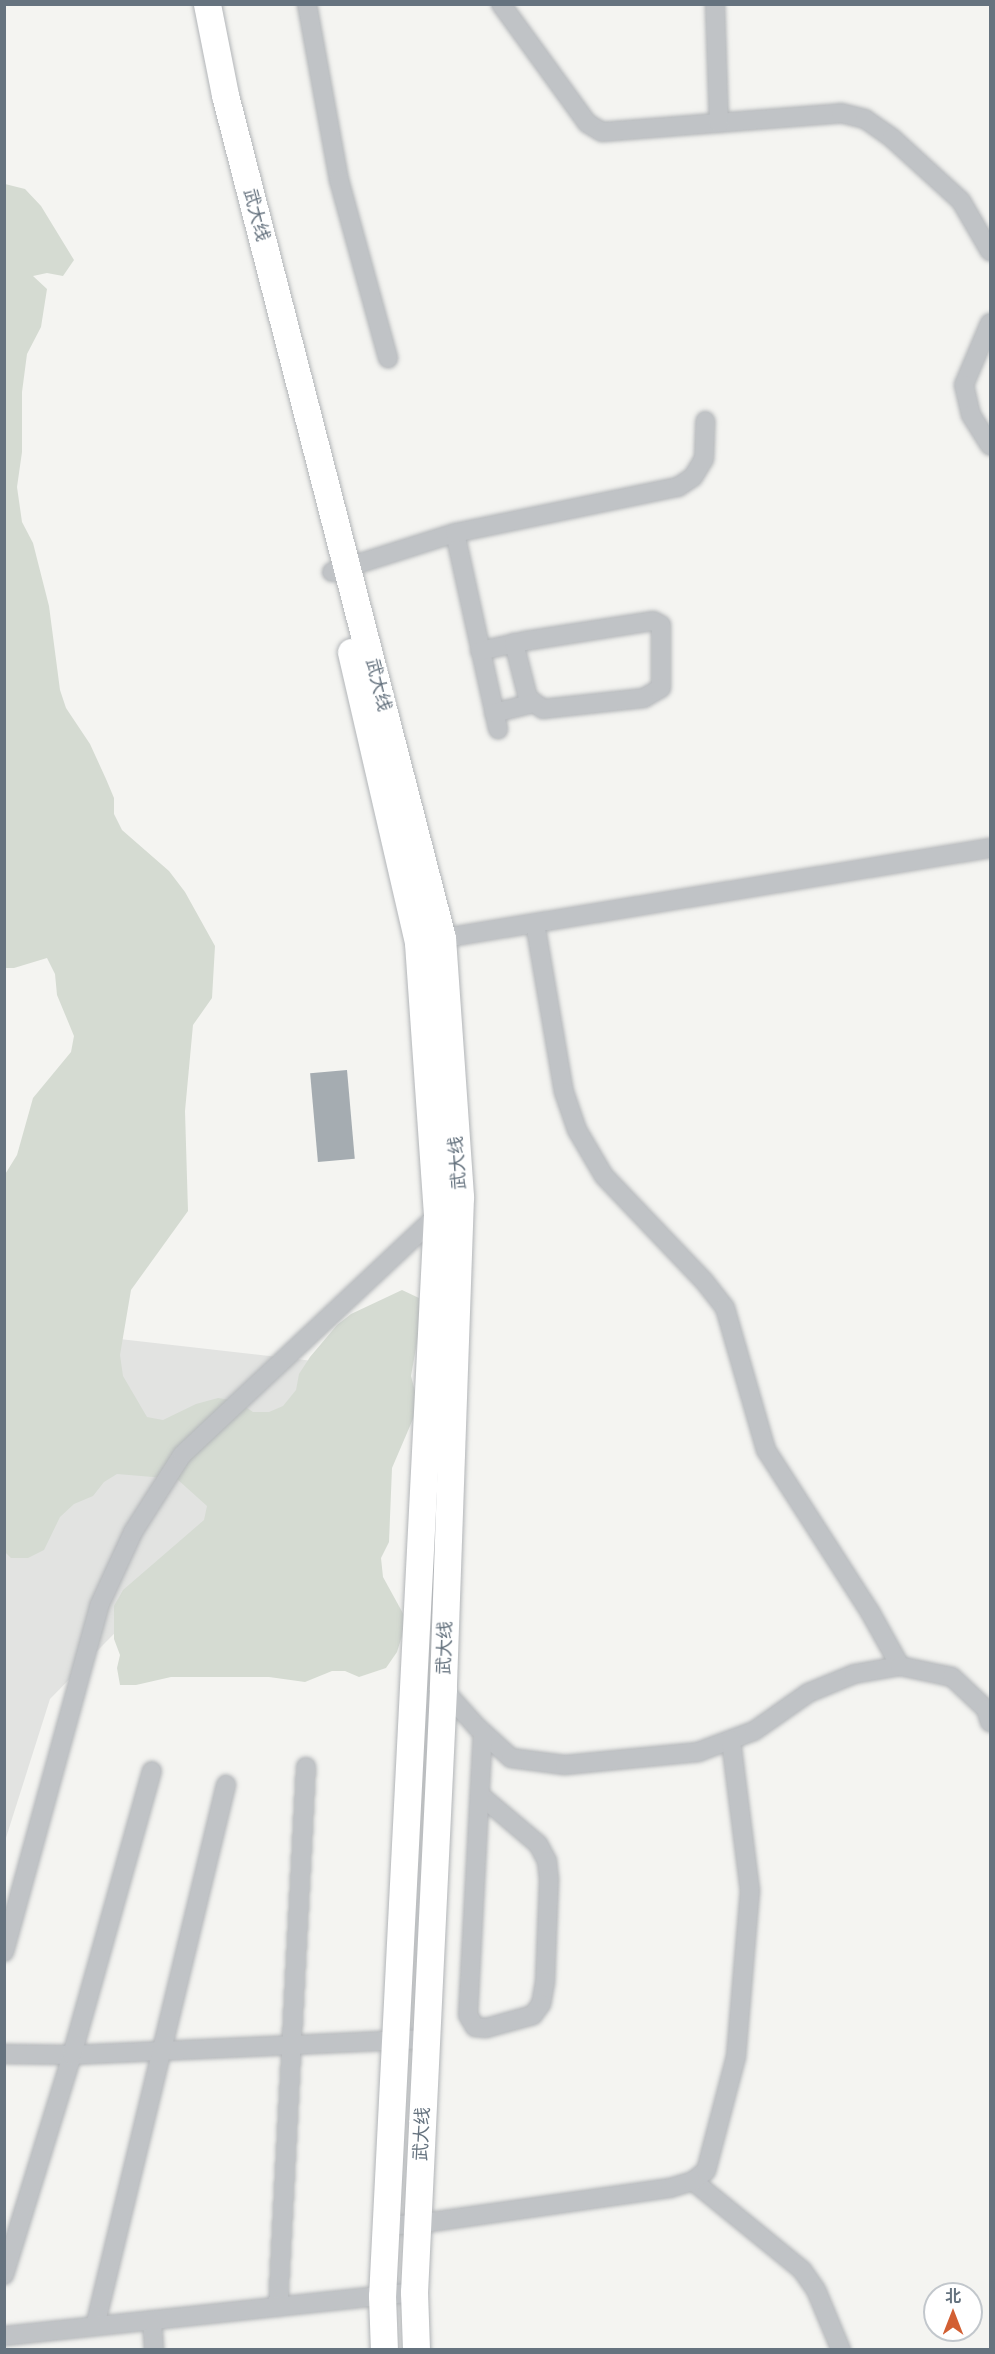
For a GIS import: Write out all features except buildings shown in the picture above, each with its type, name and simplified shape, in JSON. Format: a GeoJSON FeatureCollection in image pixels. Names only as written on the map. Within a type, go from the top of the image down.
{"type":"FeatureCollection","features":[{"type":"Feature","properties":{"kind":"highway","name":"武大线"},"geometry":{"type":"LineString","coordinates":[[190,4],[207,97],[340,569]]}},
{"type":"Feature","properties":{"kind":"highway","name":"武大线"},"geometry":{"type":"LineString","coordinates":[[207,4],[225,94],[430,940],[460,1197],[443,1689],[414,2292],[416,2349]]}},
{"type":"Feature","properties":{"kind":"highway","name":"武大线"},"geometry":{"type":"LineString","coordinates":[[384,2349],[382,2296],[385,2226],[437,1215],[430,940]]}},
{"type":"Feature","properties":{"kind":"street"},"geometry":{"type":"LineString","coordinates":[[307,4],[339,180],[388,358]]}},
{"type":"Feature","properties":{"kind":"street"},"geometry":{"type":"LineString","coordinates":[[501,4],[587,123],[602,132],[841,113],[865,119],[892,138],[961,201],[990,251]]}},
{"type":"Feature","properties":{"kind":"street"},"geometry":{"type":"LineString","coordinates":[[715,4],[719,123]]}},
{"type":"Feature","properties":{"kind":"street"},"geometry":{"type":"LineString","coordinates":[[990,323],[964,385],[971,415],[990,446]]}},
{"type":"Feature","properties":{"kind":"street"},"geometry":{"type":"LineString","coordinates":[[340,569],[455,533],[678,487],[693,477],[704,459],[705,421]]}},
{"type":"Feature","properties":{"kind":"street"},"geometry":{"type":"LineString","coordinates":[[455,533],[496,721],[534,703]]}},
{"type":"Feature","properties":{"kind":"street"},"geometry":{"type":"LineString","coordinates":[[480,651],[514,644],[653,621],[661,625],[661,688],[644,698],[543,709],[528,698],[514,644]]}},
{"type":"Feature","properties":{"kind":"street"},"geometry":{"type":"LineString","coordinates":[[430,940],[990,848]]}},
{"type":"Feature","properties":{"kind":"street"},"geometry":{"type":"LineString","coordinates":[[535,923],[564,1092],[577,1130],[604,1176],[704,1281],[725,1308],[765,1450],[870,1612],[900,1666]]}},
{"type":"Feature","properties":{"kind":"street"},"geometry":{"type":"LineString","coordinates":[[4,1952],[99,1606],[133,1532],[182,1455],[437,1215],[460,1197]]}},
{"type":"Feature","properties":{"kind":"street"},"geometry":{"type":"LineString","coordinates":[[443,1689],[483,1733],[511,1758],[565,1765],[698,1752],[754,1731],[808,1693],[854,1674],[900,1666],[952,1677],[986,1709],[990,1722]]}},
{"type":"Feature","properties":{"kind":"street"},"geometry":{"type":"LineString","coordinates":[[480,1795],[538,1844],[547,1861],[549,1879],[545,1982],[541,2004],[533,2015],[486,2028],[475,2027],[468,2015],[483,1733]]}},
{"type":"Feature","properties":{"kind":"street"},"geometry":{"type":"LineString","coordinates":[[385,2226],[417,2224],[670,2188],[693,2181],[706,2171],[736,2057],[750,1891],[731,1740]]}},
{"type":"Feature","properties":{"kind":"street"},"geometry":{"type":"LineString","coordinates":[[278,2307],[306,1767]]}},
{"type":"Feature","properties":{"kind":"street"},"geometry":{"type":"LineString","coordinates":[[4,2275],[72,2055],[152,1771]]}},
{"type":"Feature","properties":{"kind":"street"},"geometry":{"type":"LineString","coordinates":[[95,2326],[226,1785]]}},
{"type":"Feature","properties":{"kind":"street"},"geometry":{"type":"LineString","coordinates":[[4,2054],[72,2055],[426,2039]]}},
{"type":"Feature","properties":{"kind":"street"},"geometry":{"type":"LineString","coordinates":[[693,2181],[802,2270],[816,2290],[841,2349]]}},
{"type":"Feature","properties":{"kind":"street"},"geometry":{"type":"LineString","coordinates":[[4,2336],[414,2292]]}},
{"type":"Feature","properties":{"kind":"street"},"geometry":{"type":"LineString","coordinates":[[152,2320],[154,2349]]}},
{"type":"Feature","properties":{"kind":"shaded area"},"geometry":{"type":"Polygon","coordinates":[[[5,184],[25,189],[41,206],[74,260],[63,276],[47,273],[33,276],[47,289],[41,327],[27,354],[22,392],[22,452],[17,487],[22,522],[33,543],[49,606],[60,690],[66,708],[90,744],[106,779],[114,798],[114,814],[122,830],[169,871],[185,892],[215,946],[212,998],[193,1025],[185,1111],[188,1211],[131,1290],[120,1355],[123,1376],[147,1417],[163,1420],[196,1404],[218,1398],[237,1401],[253,1412],[269,1412],[283,1406],[296,1390],[299,1374],[310,1357],[337,1325],[351,1314],[402,1290],[419,1298],[421,1320],[411,1376],[416,1395],[416,1412],[392,1468],[389,1542],[381,1558],[383,1577],[405,1617],[402,1636],[397,1652],[386,1668],[359,1677],[345,1671],[332,1671],[305,1682],[269,1677],[171,1677],[136,1685],[120,1685],[117,1668],[120,1655],[114,1639],[114,1606],[123,1590],[204,1520],[207,1506],[177,1479],[117,1474],[104,1482],[93,1496],[74,1504],[60,1517],[44,1550],[28,1558],[11,1558],[5,1552],[4,1176],[17,1155],[33,1098],[71,1052],[74,1036],[57,995],[55,974],[47,958],[14,968],[5,968],[5,184]]]}},
{"type":"Feature","properties":{"kind":"shaded area"},"geometry":{"type":"Polygon","coordinates":[[[5,1326],[375,1368],[50,1699],[5,1841],[5,1326]]]}}]}
